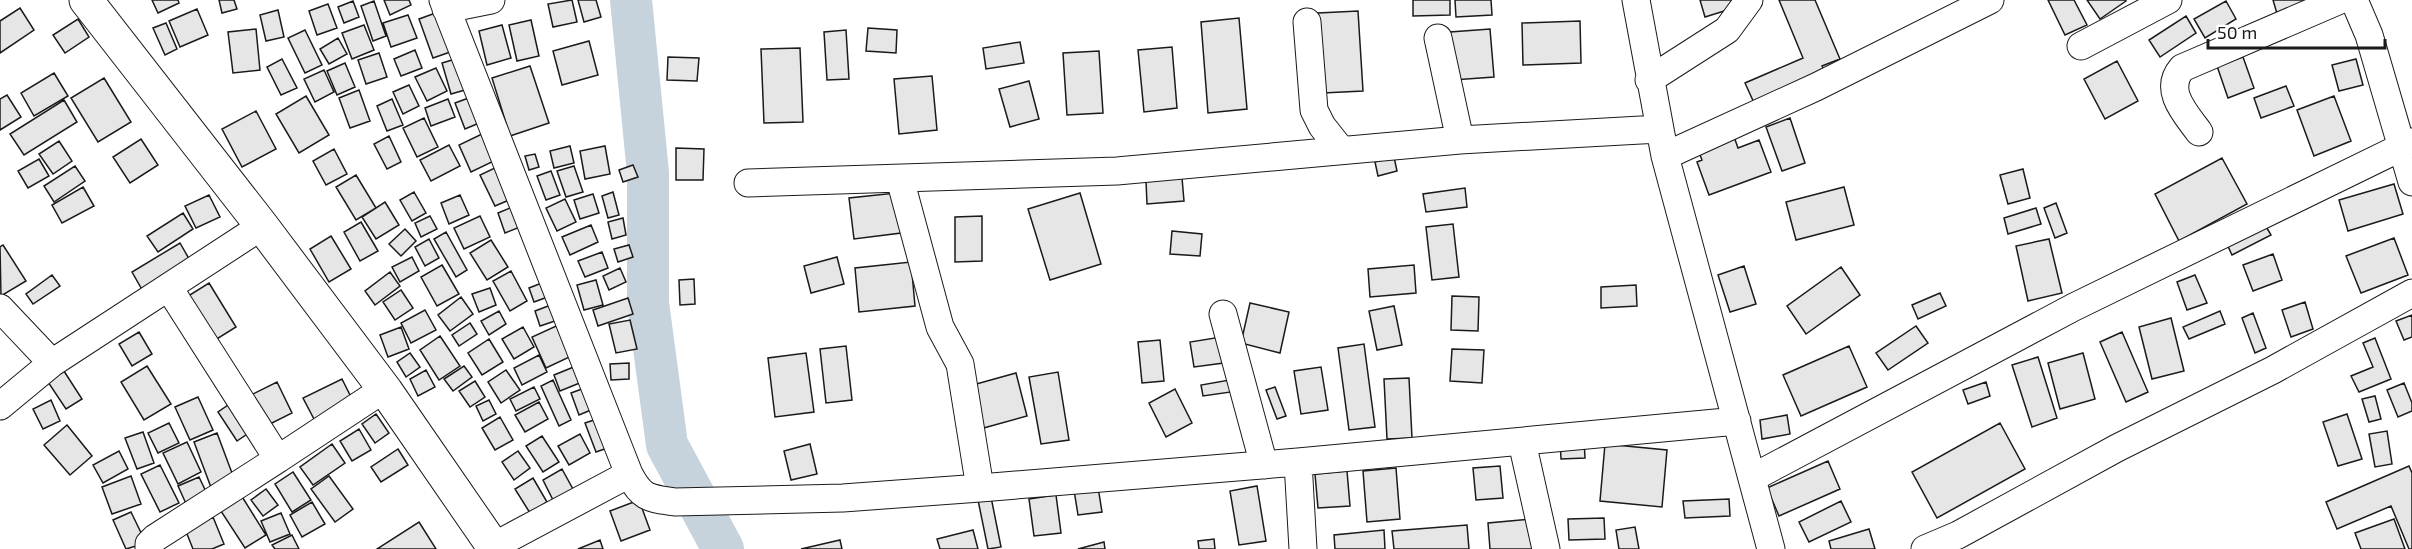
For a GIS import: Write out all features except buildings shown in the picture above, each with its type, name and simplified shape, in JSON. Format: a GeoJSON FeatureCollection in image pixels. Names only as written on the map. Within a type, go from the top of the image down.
{"type":"FeatureCollection","features":[{"type":"Feature","properties":{"kind":"highway"},"geometry":{"type":"LineString","coordinates":[[86,0],[262,226],[384,389],[495,548]]}},
{"type":"Feature","properties":{"kind":"street"},"geometry":{"type":"LineString","coordinates":[[491,0],[445,4],[502,156],[629,474],[637,489],[648,498],[675,502],[843,498],[1264,465],[1737,421]]}},
{"type":"Feature","properties":{"kind":"street"},"geometry":{"type":"LineString","coordinates":[[1636,0],[1649,80],[1665,156],[1771,549]]}},
{"type":"Feature","properties":{"kind":"street"},"geometry":{"type":"LineString","coordinates":[[1649,80],[1727,30],[1749,0]]}},
{"type":"Feature","properties":{"kind":"street"},"geometry":{"type":"LineString","coordinates":[[1665,156],[1807,92],[1990,0]]}},
{"type":"Feature","properties":{"kind":"street"},"geometry":{"type":"LineString","coordinates":[[2081,46],[2168,0]]}},
{"type":"Feature","properties":{"kind":"street"},"geometry":{"type":"LineString","coordinates":[[2199,132],[2181,109],[2175,92],[2176,75],[2182,68],[2340,0]]}},
{"type":"Feature","properties":{"kind":"street"},"geometry":{"type":"LineString","coordinates":[[2354,0],[2369,35],[2407,144],[2412,182]]}},
{"type":"Feature","properties":{"kind":"street"},"geometry":{"type":"LineString","coordinates":[[1307,22],[1314,110],[1322,126],[1341,150]]}},
{"type":"Feature","properties":{"kind":"street"},"geometry":{"type":"LineString","coordinates":[[1438,38],[1460,140]]}},
{"type":"Feature","properties":{"kind":"street"},"geometry":{"type":"LineString","coordinates":[[748,183],[900,180],[1117,171],[1460,140],[1659,129]]}},
{"type":"Feature","properties":{"kind":"street"},"geometry":{"type":"LineString","coordinates":[[1752,478],[2074,308],[2300,194],[2407,144]]}},
{"type":"Feature","properties":{"kind":"street"},"geometry":{"type":"LineString","coordinates":[[900,180],[940,327],[960,363],[980,488]]}},
{"type":"Feature","properties":{"kind":"street"},"geometry":{"type":"LineString","coordinates":[[0,406],[52,363],[262,226]]}},
{"type":"Feature","properties":{"kind":"street"},"geometry":{"type":"LineString","coordinates":[[169,288],[278,459]]}},
{"type":"Feature","properties":{"kind":"street"},"geometry":{"type":"LineString","coordinates":[[1925,549],[1958,535],[2117,448],[2273,370],[2412,293]]}},
{"type":"Feature","properties":{"kind":"street"},"geometry":{"type":"LineString","coordinates":[[0,308],[52,363]]}},
{"type":"Feature","properties":{"kind":"street"},"geometry":{"type":"LineString","coordinates":[[1223,314],[1264,465]]}},
{"type":"Feature","properties":{"kind":"street"},"geometry":{"type":"LineString","coordinates":[[149,549],[149,544],[155,538],[384,389]]}},
{"type":"Feature","properties":{"kind":"street"},"geometry":{"type":"LineString","coordinates":[[1522,442],[1546,549]]}},
{"type":"Feature","properties":{"kind":"street"},"geometry":{"type":"LineString","coordinates":[[1298,462],[1303,549]]}},
{"type":"Feature","properties":{"kind":"street"},"geometry":{"type":"LineString","coordinates":[[495,548],[629,474]]}},
{"type":"Feature","properties":{"kind":"waterway"},"geometry":{"type":"LineString","coordinates":[[631,0],[648,173],[648,303],[667,445],[723,549]]}}]}
